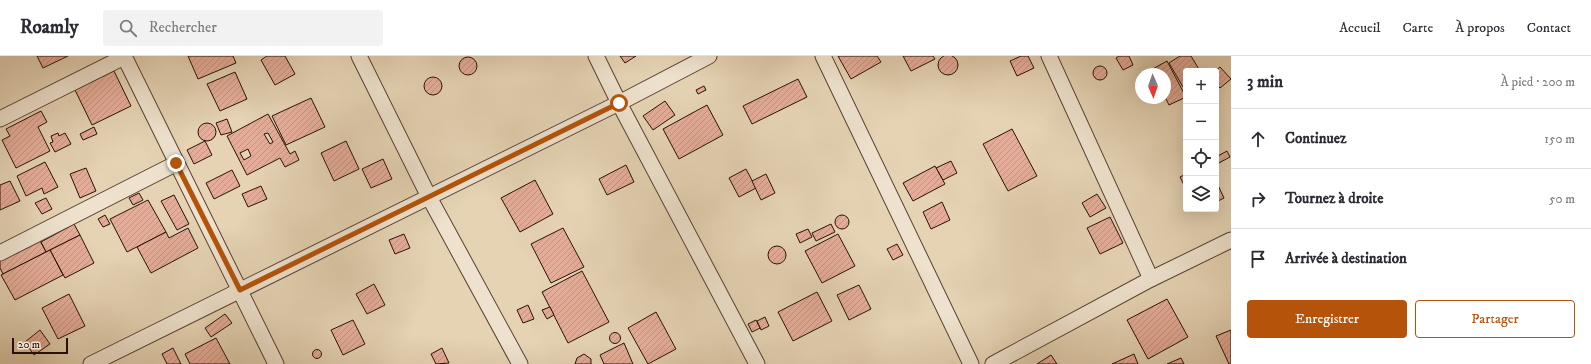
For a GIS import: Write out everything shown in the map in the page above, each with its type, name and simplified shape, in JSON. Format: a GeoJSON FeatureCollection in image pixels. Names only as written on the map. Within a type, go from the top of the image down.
{"type":"FeatureCollection","features":[{"type":"Feature","properties":{"kind":"street"},"geometry":{"type":"LineString","coordinates":[[0,119],[124,56],[276,364]]}},
{"type":"Feature","properties":{"kind":"street"},"geometry":{"type":"LineString","coordinates":[[359,56],[429,197],[520,364]]}},
{"type":"Feature","properties":{"kind":"street"},"geometry":{"type":"LineString","coordinates":[[596,56],[619,103],[757,364]]}},
{"type":"Feature","properties":{"kind":"street"},"geometry":{"type":"LineString","coordinates":[[91,364],[619,103],[709,56]]}},
{"type":"Feature","properties":{"kind":"street"},"geometry":{"type":"LineString","coordinates":[[824,56],[971,364]]}},
{"type":"Feature","properties":{"kind":"street"},"geometry":{"type":"LineString","coordinates":[[1049,56],[1151,279]]}},
{"type":"Feature","properties":{"kind":"street"},"geometry":{"type":"LineString","coordinates":[[0,253],[176,163]]}},
{"type":"Feature","properties":{"kind":"street"},"geometry":{"type":"LineString","coordinates":[[993,364],[1151,279],[1231,240]]}},
{"type":"Feature","properties":{"kind":"building"},"geometry":{"type":"Polygon","coordinates":[[[948,55],[955,58],[958,65],[955,72],[948,75],[941,72],[938,65],[941,58],[948,55]]]}},
{"type":"Feature","properties":{"kind":"building"},"geometry":{"type":"Polygon","coordinates":[[[37,56],[68,56],[43,68],[37,56]]]}},
{"type":"Feature","properties":{"kind":"building"},"geometry":{"type":"Polygon","coordinates":[[[188,56],[233,56],[236,63],[198,79],[188,56]]]}},
{"type":"Feature","properties":{"kind":"building"},"geometry":{"type":"Polygon","coordinates":[[[267,56],[285,56],[295,74],[275,85],[261,60],[267,56]]]}},
{"type":"Feature","properties":{"kind":"building"},"geometry":{"type":"Polygon","coordinates":[[[620,56],[636,56],[625,63],[620,56]]]}},
{"type":"Feature","properties":{"kind":"building"},"geometry":{"type":"Polygon","coordinates":[[[838,56],[877,56],[881,62],[851,79],[838,56]]]}},
{"type":"Feature","properties":{"kind":"building"},"geometry":{"type":"Polygon","coordinates":[[[903,56],[933,56],[935,59],[911,71],[903,56]]]}},
{"type":"Feature","properties":{"kind":"building"},"geometry":{"type":"Polygon","coordinates":[[[1021,56],[1028,56],[1034,68],[1017,76],[1010,61],[1021,56]]]}},
{"type":"Feature","properties":{"kind":"building"},"geometry":{"type":"Polygon","coordinates":[[[1119,56],[1129,56],[1133,65],[1123,70],[1116,58],[1119,56]]]}},
{"type":"Feature","properties":{"kind":"building"},"geometry":{"type":"Polygon","coordinates":[[[1180,56],[1191,56],[1198,68],[1183,68],[1183,87],[1169,63],[1180,56]]]}},
{"type":"Feature","properties":{"kind":"building"},"geometry":{"type":"Polygon","coordinates":[[[464,57],[472,57],[477,62],[475,73],[472,75],[464,75],[459,70],[459,62],[464,57]]]}},
{"type":"Feature","properties":{"kind":"building"},"geometry":{"type":"Polygon","coordinates":[[[1167,61],[1171,68],[1155,68],[1167,61]]]}},
{"type":"Feature","properties":{"kind":"building"},"geometry":{"type":"Polygon","coordinates":[[[1097,66],[1103,66],[1107,70],[1107,76],[1103,80],[1097,80],[1093,76],[1093,70],[1097,66]]]}},
{"type":"Feature","properties":{"kind":"building"},"geometry":{"type":"Polygon","coordinates":[[[1220,67],[1231,79],[1220,88],[1219,87],[1220,67]]]}},
{"type":"Feature","properties":{"kind":"building"},"geometry":{"type":"Polygon","coordinates":[[[1171,69],[1183,91],[1183,98],[1169,105],[1171,104],[1171,69]]]}},
{"type":"Feature","properties":{"kind":"building"},"geometry":{"type":"Polygon","coordinates":[[[114,71],[131,106],[92,125],[75,90],[114,71]]]}},
{"type":"Feature","properties":{"kind":"building"},"geometry":{"type":"Polygon","coordinates":[[[235,72],[247,99],[220,111],[207,84],[235,72]]]}},
{"type":"Feature","properties":{"kind":"building"},"geometry":{"type":"Polygon","coordinates":[[[433,77],[439,80],[442,86],[439,92],[433,95],[427,92],[424,86],[427,80],[433,77]]]}},
{"type":"Feature","properties":{"kind":"building"},"geometry":{"type":"Polygon","coordinates":[[[798,79],[807,97],[752,124],[743,106],[798,79]]]}},
{"type":"Feature","properties":{"kind":"building"},"geometry":{"type":"Polygon","coordinates":[[[704,86],[706,90],[698,94],[696,90],[704,86]]]}},
{"type":"Feature","properties":{"kind":"building"},"geometry":{"type":"Polygon","coordinates":[[[311,98],[325,127],[286,145],[272,116],[311,98]]]}},
{"type":"Feature","properties":{"kind":"building"},"geometry":{"type":"Polygon","coordinates":[[[665,101],[675,115],[653,130],[643,116],[665,101]]]}},
{"type":"Feature","properties":{"kind":"building"},"geometry":{"type":"Polygon","coordinates":[[[707,105],[723,135],[679,159],[663,129],[707,105]]]}},
{"type":"Feature","properties":{"kind":"building"},"geometry":{"type":"Polygon","coordinates":[[[41,111],[47,122],[38,127],[50,151],[16,168],[2,140],[10,136],[6,129],[41,111]]]}},
{"type":"Feature","properties":{"kind":"building"},"geometry":{"type":"Polygon","coordinates":[[[268,114],[290,154],[295,151],[299,160],[285,167],[280,158],[247,175],[227,136],[268,114]],[[268,133],[264,134],[270,144],[273,142],[268,133]],[[248,149],[240,153],[244,160],[251,156],[248,149]]]}},
{"type":"Feature","properties":{"kind":"building"},"geometry":{"type":"Polygon","coordinates":[[[227,119],[232,132],[221,135],[216,123],[227,119]]]}},
{"type":"Feature","properties":{"kind":"building"},"geometry":{"type":"Polygon","coordinates":[[[207,123],[213,126],[216,132],[213,138],[207,141],[201,138],[198,132],[201,126],[207,123]]]}},
{"type":"Feature","properties":{"kind":"building"},"geometry":{"type":"Polygon","coordinates":[[[94,127],[97,134],[83,140],[80,134],[94,127]]]}},
{"type":"Feature","properties":{"kind":"building"},"geometry":{"type":"Polygon","coordinates":[[[1012,129],[1037,176],[1008,191],[983,144],[1012,129]]]}},
{"type":"Feature","properties":{"kind":"building"},"geometry":{"type":"Polygon","coordinates":[[[58,133],[59,136],[65,133],[71,144],[55,152],[50,143],[53,142],[51,136],[58,133]]]}},
{"type":"Feature","properties":{"kind":"building"},"geometry":{"type":"Polygon","coordinates":[[[205,141],[212,155],[194,164],[187,150],[205,141]]]}},
{"type":"Feature","properties":{"kind":"building"},"geometry":{"type":"Polygon","coordinates":[[[346,141],[359,169],[334,181],[321,153],[346,141]]]}},
{"type":"Feature","properties":{"kind":"building"},"geometry":{"type":"Polygon","coordinates":[[[1227,151],[1230,157],[1219,163],[1219,155],[1227,151]]]}},
{"type":"Feature","properties":{"kind":"building"},"geometry":{"type":"Polygon","coordinates":[[[383,159],[392,179],[371,188],[362,169],[383,159]]]}},
{"type":"Feature","properties":{"kind":"building"},"geometry":{"type":"Polygon","coordinates":[[[951,161],[957,173],[943,180],[936,168],[951,161]]]}},
{"type":"Feature","properties":{"kind":"building"},"geometry":{"type":"Polygon","coordinates":[[[45,162],[58,187],[44,194],[42,188],[26,196],[17,176],[45,162]]]}},
{"type":"Feature","properties":{"kind":"building"},"geometry":{"type":"Polygon","coordinates":[[[626,165],[634,182],[607,195],[599,179],[626,165]]]}},
{"type":"Feature","properties":{"kind":"building"},"geometry":{"type":"Polygon","coordinates":[[[935,166],[945,184],[913,201],[903,183],[935,166]]]}},
{"type":"Feature","properties":{"kind":"building"},"geometry":{"type":"Polygon","coordinates":[[[86,168],[96,191],[80,198],[70,174],[86,168]]]}},
{"type":"Feature","properties":{"kind":"building"},"geometry":{"type":"Polygon","coordinates":[[[746,169],[756,188],[739,197],[729,178],[746,169]]]}},
{"type":"Feature","properties":{"kind":"building"},"geometry":{"type":"Polygon","coordinates":[[[232,170],[240,186],[214,199],[206,183],[232,170]]]}},
{"type":"Feature","properties":{"kind":"building"},"geometry":{"type":"Polygon","coordinates":[[[766,174],[775,193],[761,200],[752,181],[766,174]]]}},
{"type":"Feature","properties":{"kind":"building"},"geometry":{"type":"Polygon","coordinates":[[[1183,176],[1183,183],[1180,177],[1183,176]]]}},
{"type":"Feature","properties":{"kind":"building"},"geometry":{"type":"Polygon","coordinates":[[[535,180],[553,214],[520,232],[501,198],[535,180]]]}},
{"type":"Feature","properties":{"kind":"building"},"geometry":{"type":"Polygon","coordinates":[[[10,181],[20,201],[0,210],[0,185],[10,181]]]}},
{"type":"Feature","properties":{"kind":"building"},"geometry":{"type":"Polygon","coordinates":[[[261,186],[267,199],[248,207],[242,194],[261,186]]]}},
{"type":"Feature","properties":{"kind":"building"},"geometry":{"type":"Polygon","coordinates":[[[1219,187],[1224,198],[1219,200],[1219,187]]]}},
{"type":"Feature","properties":{"kind":"building"},"geometry":{"type":"Polygon","coordinates":[[[139,193],[143,200],[133,205],[129,198],[139,193]]]}},
{"type":"Feature","properties":{"kind":"building"},"geometry":{"type":"Polygon","coordinates":[[[1097,194],[1106,208],[1090,217],[1082,203],[1097,194]]]}},
{"type":"Feature","properties":{"kind":"building"},"geometry":{"type":"Polygon","coordinates":[[[174,195],[189,224],[177,230],[161,201],[174,195]]]}},
{"type":"Feature","properties":{"kind":"building"},"geometry":{"type":"Polygon","coordinates":[[[46,198],[52,209],[42,214],[35,203],[46,198]]]}},
{"type":"Feature","properties":{"kind":"building"},"geometry":{"type":"Polygon","coordinates":[[[148,200],[166,232],[127,252],[110,219],[148,200]]]}},
{"type":"Feature","properties":{"kind":"building"},"geometry":{"type":"Polygon","coordinates":[[[942,202],[950,220],[931,229],[923,212],[942,202]]]}},
{"type":"Feature","properties":{"kind":"building"},"geometry":{"type":"Polygon","coordinates":[[[105,215],[110,224],[103,227],[98,219],[105,215]]]}},
{"type":"Feature","properties":{"kind":"building"},"geometry":{"type":"Polygon","coordinates":[[[839,215],[845,215],[849,219],[849,225],[845,229],[839,229],[835,225],[835,219],[839,215]]]}},
{"type":"Feature","properties":{"kind":"building"},"geometry":{"type":"Polygon","coordinates":[[[1110,217],[1123,243],[1100,254],[1087,228],[1110,217]]]}},
{"type":"Feature","properties":{"kind":"building"},"geometry":{"type":"Polygon","coordinates":[[[74,224],[80,235],[46,252],[41,242],[74,224]]]}},
{"type":"Feature","properties":{"kind":"building"},"geometry":{"type":"Polygon","coordinates":[[[831,224],[835,232],[816,241],[812,233],[831,224]]]}},
{"type":"Feature","properties":{"kind":"building"},"geometry":{"type":"Polygon","coordinates":[[[188,228],[198,248],[151,273],[137,247],[166,232],[169,238],[188,228]]]}},
{"type":"Feature","properties":{"kind":"building"},"geometry":{"type":"Polygon","coordinates":[[[563,228],[584,267],[551,283],[531,244],[563,228]]]}},
{"type":"Feature","properties":{"kind":"building"},"geometry":{"type":"Polygon","coordinates":[[[808,229],[812,237],[800,243],[796,234],[808,229]]]}},
{"type":"Feature","properties":{"kind":"building"},"geometry":{"type":"Polygon","coordinates":[[[404,234],[410,248],[395,254],[389,240],[404,234]]]}},
{"type":"Feature","properties":{"kind":"building"},"geometry":{"type":"Polygon","coordinates":[[[838,234],[855,266],[822,283],[805,251],[838,234]]]}},
{"type":"Feature","properties":{"kind":"building"},"geometry":{"type":"Polygon","coordinates":[[[37,235],[46,252],[3,274],[0,268],[0,254],[37,235]]]}},
{"type":"Feature","properties":{"kind":"building"},"geometry":{"type":"Polygon","coordinates":[[[80,235],[94,263],[65,278],[50,250],[80,235]]]}},
{"type":"Feature","properties":{"kind":"building"},"geometry":{"type":"Polygon","coordinates":[[[897,244],[903,255],[893,260],[887,249],[897,244]]]}},
{"type":"Feature","properties":{"kind":"building"},"geometry":{"type":"Polygon","coordinates":[[[777,246],[783,249],[786,255],[783,261],[777,264],[771,261],[768,255],[771,249],[777,246]]]}},
{"type":"Feature","properties":{"kind":"building"},"geometry":{"type":"Polygon","coordinates":[[[50,250],[63,275],[15,300],[1,275],[50,250]]]}},
{"type":"Feature","properties":{"kind":"building"},"geometry":{"type":"Polygon","coordinates":[[[582,271],[609,322],[568,343],[542,292],[582,271]]]}},
{"type":"Feature","properties":{"kind":"building"},"geometry":{"type":"Polygon","coordinates":[[[374,284],[385,305],[367,314],[356,294],[374,284]]]}},
{"type":"Feature","properties":{"kind":"building"},"geometry":{"type":"Polygon","coordinates":[[[859,285],[871,309],[849,320],[837,295],[859,285]]]}},
{"type":"Feature","properties":{"kind":"building"},"geometry":{"type":"Polygon","coordinates":[[[817,292],[832,321],[793,341],[778,312],[817,292]]]}},
{"type":"Feature","properties":{"kind":"building"},"geometry":{"type":"Polygon","coordinates":[[[69,294],[85,326],[58,339],[42,308],[69,294]]]}},
{"type":"Feature","properties":{"kind":"building"},"geometry":{"type":"Polygon","coordinates":[[[1167,299],[1188,337],[1148,359],[1127,320],[1167,299]]]}},
{"type":"Feature","properties":{"kind":"building"},"geometry":{"type":"Polygon","coordinates":[[[528,305],[534,319],[523,323],[517,310],[528,305]]]}},
{"type":"Feature","properties":{"kind":"building"},"geometry":{"type":"Polygon","coordinates":[[[550,307],[554,315],[547,319],[542,310],[550,307]]]}},
{"type":"Feature","properties":{"kind":"building"},"geometry":{"type":"Polygon","coordinates":[[[656,312],[676,349],[648,364],[628,328],[656,312]]]}},
{"type":"Feature","properties":{"kind":"building"},"geometry":{"type":"Polygon","coordinates":[[[225,314],[232,323],[211,337],[205,328],[225,314]]]}},
{"type":"Feature","properties":{"kind":"building"},"geometry":{"type":"Polygon","coordinates":[[[765,317],[769,326],[761,330],[757,321],[765,317]]]}},
{"type":"Feature","properties":{"kind":"building"},"geometry":{"type":"Polygon","coordinates":[[[353,320],[365,344],[343,355],[331,330],[353,320]]]}},
{"type":"Feature","properties":{"kind":"building"},"geometry":{"type":"Polygon","coordinates":[[[756,320],[760,328],[752,332],[748,324],[756,320]]]}},
{"type":"Feature","properties":{"kind":"building"},"geometry":{"type":"Polygon","coordinates":[[[40,330],[50,344],[34,355],[25,342],[40,330]]]}},
{"type":"Feature","properties":{"kind":"building"},"geometry":{"type":"Polygon","coordinates":[[[1231,330],[1231,364],[1229,364],[1216,336],[1231,330]]]}},
{"type":"Feature","properties":{"kind":"building"},"geometry":{"type":"Polygon","coordinates":[[[613,333],[617,333],[619,334],[619,342],[613,343],[610,340],[610,336],[613,333]]]}},
{"type":"Feature","properties":{"kind":"building"},"geometry":{"type":"Polygon","coordinates":[[[216,338],[230,364],[190,364],[185,354],[216,338]]]}},
{"type":"Feature","properties":{"kind":"building"},"geometry":{"type":"Polygon","coordinates":[[[624,343],[633,364],[604,364],[600,355],[624,343]]]}},
{"type":"Feature","properties":{"kind":"building"},"geometry":{"type":"Polygon","coordinates":[[[173,348],[181,364],[167,364],[162,354],[173,348]]]}},
{"type":"Feature","properties":{"kind":"building"},"geometry":{"type":"Polygon","coordinates":[[[442,348],[449,363],[436,364],[431,354],[442,348]]]}},
{"type":"Feature","properties":{"kind":"building"},"geometry":{"type":"Polygon","coordinates":[[[317,349],[322,354],[317,359],[312,354],[317,349]]]}},
{"type":"Feature","properties":{"kind":"building"},"geometry":{"type":"Polygon","coordinates":[[[584,354],[591,359],[591,364],[575,364],[577,358],[584,354]]]}},
{"type":"Feature","properties":{"kind":"building"},"geometry":{"type":"Polygon","coordinates":[[[1134,354],[1138,364],[1112,364],[1134,354]]]}},
{"type":"Feature","properties":{"kind":"building"},"geometry":{"type":"Polygon","coordinates":[[[1051,355],[1057,364],[1037,364],[1051,355]]]}},
{"type":"Feature","properties":{"kind":"building"},"geometry":{"type":"Polygon","coordinates":[[[1181,358],[1184,364],[1167,364],[1181,358]]]}},
{"type":"Feature","properties":{"kind":"route"},"geometry":{"type":"LineString","coordinates":[[176,163],[240,290],[619,103]]}}]}
